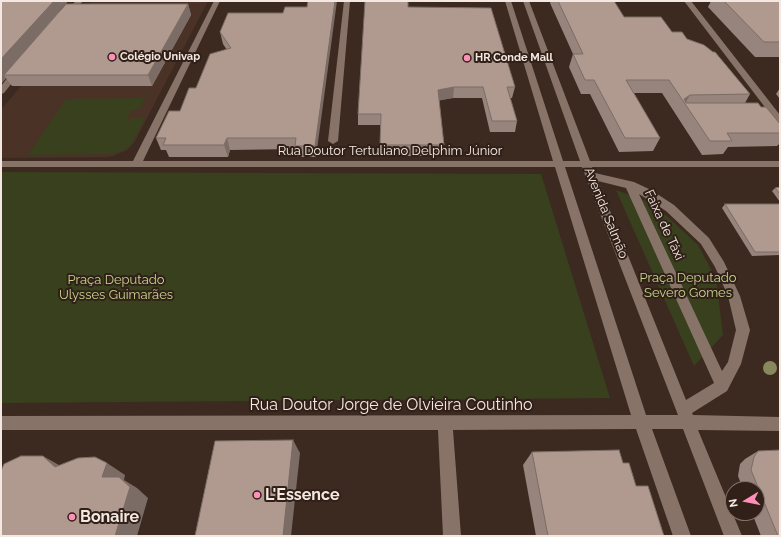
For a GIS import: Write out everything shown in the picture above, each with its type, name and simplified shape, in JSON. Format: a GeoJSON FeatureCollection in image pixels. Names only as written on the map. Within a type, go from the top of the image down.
{"type":"FeatureCollection","features":[{"type":"Feature","properties":{"kind":"street"},"geometry":{"type":"LineString","coordinates":[[60,22],[80,1]]}},
{"type":"Feature","properties":{"kind":"street"},"geometry":{"type":"LineString","coordinates":[[136,164],[217,1]]}},
{"type":"Feature","properties":{"kind":"street"},"geometry":{"type":"LineString","coordinates":[[333,141],[347,1]]}},
{"type":"Feature","properties":{"kind":"street","name":"Avenida Salmão"},"geometry":{"type":"LineString","coordinates":[[508,1],[630,390],[643,422],[682,536]]}},
{"type":"Feature","properties":{"kind":"street","name":"Avenida Salmão"},"geometry":{"type":"LineString","coordinates":[[526,1],[586,164],[733,536]]}},
{"type":"Feature","properties":{"kind":"street"},"geometry":{"type":"LineString","coordinates":[[687,1],[780,122]]}},
{"type":"Feature","properties":{"kind":"street"},"geometry":{"type":"LineString","coordinates":[[1,91],[26,62]]}},
{"type":"Feature","properties":{"kind":"street"},"geometry":{"type":"LineString","coordinates":[[758,112],[772,112]]}},
{"type":"Feature","properties":{"kind":"street","name":"Rua Doutor Tertuliano Delphim Júnior"},"geometry":{"type":"LineString","coordinates":[[1,164],[780,164]]}},
{"type":"Feature","properties":{"kind":"street"},"geometry":{"type":"LineString","coordinates":[[591,176],[630,185],[647,193],[670,208],[705,241],[720,265],[731,290],[743,330],[734,364],[722,386],[685,416]]}},
{"type":"Feature","properties":{"kind":"street","name":"Faixa de Táxi"},"geometry":{"type":"LineString","coordinates":[[630,185],[722,386]]}},
{"type":"Feature","properties":{"kind":"street","name":"Rua Doutor Jorge de Olvieira Coutinho"},"geometry":{"type":"LineString","coordinates":[[1,423],[643,422],[685,416],[780,424]]}},
{"type":"Feature","properties":{"kind":"street"},"geometry":{"type":"LineString","coordinates":[[444,422],[452,536]]}},
{"type":"Feature","properties":{"kind":"shaded area","name":"Colégio Univap"},"geometry":{"type":"Polygon","coordinates":[[[92,1],[208,1],[135,141],[127,150],[113,156],[105,157],[1,158],[1,110],[92,1]]]}},
{"type":"Feature","properties":{"kind":"green space"},"geometry":{"type":"Polygon","coordinates":[[[145,98],[139,110],[132,110],[126,121],[129,122],[131,118],[145,118],[131,145],[122,151],[111,154],[28,155],[66,99],[145,98]]]}},
{"type":"Feature","properties":{"kind":"green space","name":"Praça Deputado Ulysses Guimarães"},"geometry":{"type":"Polygon","coordinates":[[[1,172],[541,174],[610,398],[1,403],[1,172]]]}},
{"type":"Feature","properties":{"kind":"green space","name":"Praça Deputado Severo Gomes"},"geometry":{"type":"Polygon","coordinates":[[[616,190],[654,204],[698,245],[716,279],[723,335],[694,366],[616,190]]]}},
{"type":"Feature","properties":{"kind":"building"},"geometry":{"type":"Polygon","coordinates":[[[1,1],[54,1],[1,59],[1,1]]]}},
{"type":"Feature","properties":{"kind":"building"},"geometry":{"type":"Polygon","coordinates":[[[308,1],[335,1],[315,146],[295,146],[296,138],[227,138],[224,145],[163,145],[166,138],[156,138],[169,111],[180,111],[189,88],[196,88],[210,54],[231,48],[220,32],[228,13],[283,13],[285,7],[307,7],[308,1]]]}},
{"type":"Feature","properties":{"kind":"building"},"geometry":{"type":"Polygon","coordinates":[[[365,1],[408,1],[408,7],[491,8],[515,87],[507,87],[517,121],[492,121],[483,87],[454,87],[438,90],[444,145],[380,145],[381,114],[358,114],[365,1]]]}},
{"type":"Feature","properties":{"kind":"building"},"geometry":{"type":"Polygon","coordinates":[[[558,1],[614,1],[624,17],[661,17],[672,32],[682,32],[687,39],[704,45],[715,52],[750,94],[690,95],[684,99],[686,103],[758,103],[761,107],[766,107],[780,124],[780,133],[727,133],[732,141],[710,141],[669,80],[626,80],[660,138],[625,138],[594,80],[585,80],[573,54],[583,54],[558,1]]]}},
{"type":"Feature","properties":{"kind":"building"},"geometry":{"type":"Polygon","coordinates":[[[724,1],[780,1],[780,42],[764,42],[724,1]]]}},
{"type":"Feature","properties":{"kind":"building"},"geometry":{"type":"Polygon","coordinates":[[[66,4],[188,4],[148,75],[4,75],[66,4]]]}},
{"type":"Feature","properties":{"kind":"building"},"geometry":{"type":"Polygon","coordinates":[[[780,187],[780,194],[775,188],[780,187]]]}},
{"type":"Feature","properties":{"kind":"building"},"geometry":{"type":"Polygon","coordinates":[[[725,204],[780,204],[780,252],[755,252],[725,204]]]}},
{"type":"Feature","properties":{"kind":"building","name":"L'Essence"},"geometry":{"type":"Polygon","coordinates":[[[293,440],[283,536],[195,536],[215,441],[293,440]]]}},
{"type":"Feature","properties":{"kind":"building"},"geometry":{"type":"Polygon","coordinates":[[[619,450],[623,463],[629,463],[636,486],[648,486],[664,536],[548,536],[532,452],[619,450]]]}},
{"type":"Feature","properties":{"kind":"building"},"geometry":{"type":"Polygon","coordinates":[[[780,450],[780,536],[778,536],[765,504],[765,481],[756,481],[751,470],[754,457],[758,451],[780,450]]]}},
{"type":"Feature","properties":{"kind":"building","name":"Bonaire"},"geometry":{"type":"Polygon","coordinates":[[[21,456],[43,456],[55,467],[78,458],[95,457],[107,463],[102,477],[119,477],[130,487],[115,536],[1,536],[1,471],[4,464],[21,456]]]}},
{"type":"Feature","properties":{"kind":"place","name":"Colégio Univap"},"geometry":{"type":"Point","coordinates":[112,57]}},
{"type":"Feature","properties":{"kind":"place","name":"HR Conde Mall"},"geometry":{"type":"Point","coordinates":[467,58]}},
{"type":"Feature","properties":{"kind":"place","name":"L'Essence"},"geometry":{"type":"Point","coordinates":[257,495]}},
{"type":"Feature","properties":{"kind":"place","name":"Bonaire"},"geometry":{"type":"Point","coordinates":[72,517]}}]}
